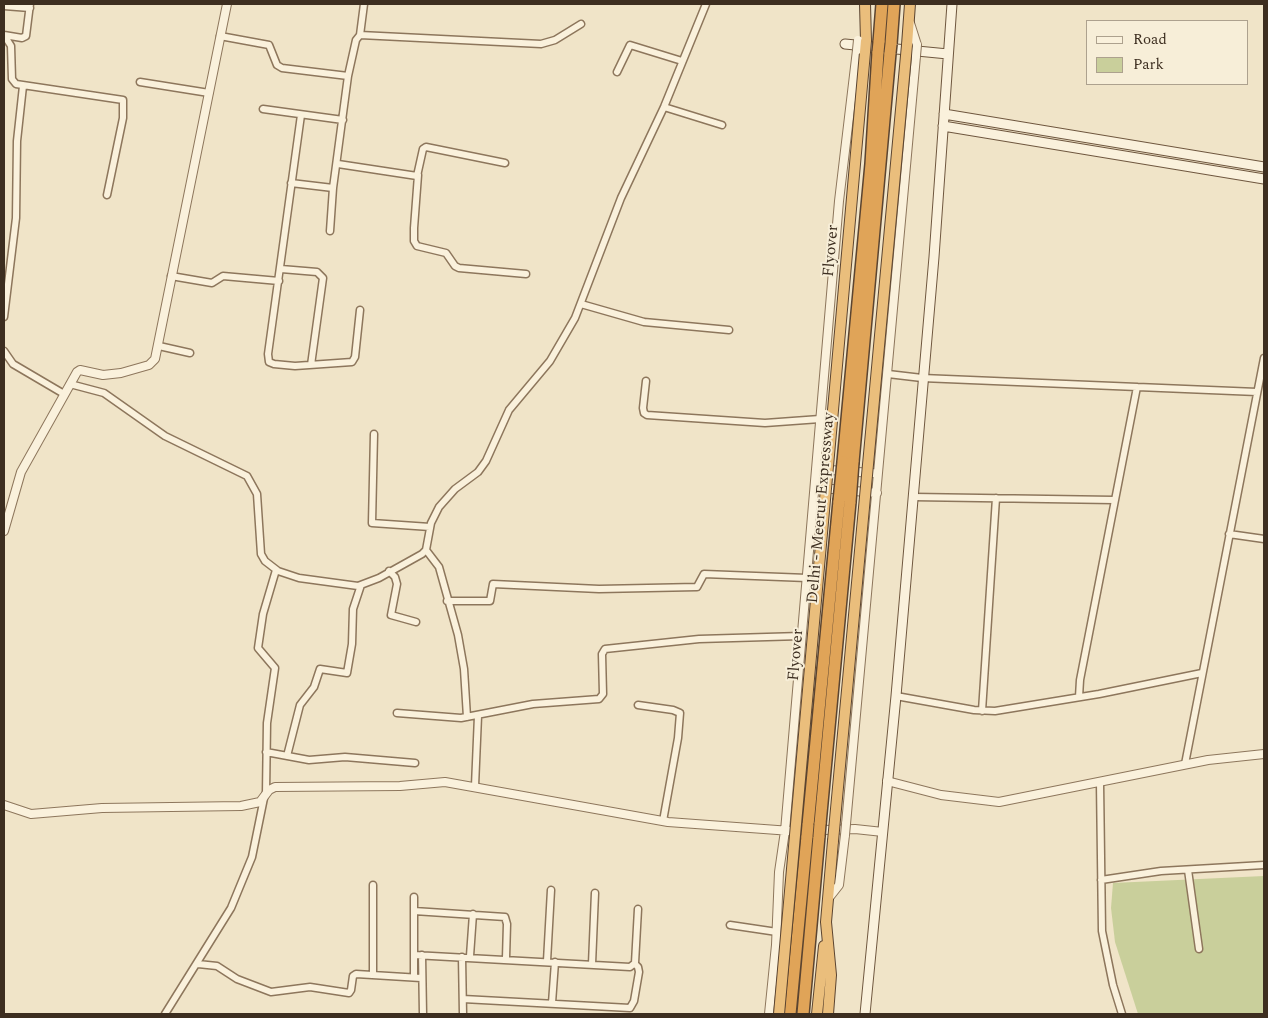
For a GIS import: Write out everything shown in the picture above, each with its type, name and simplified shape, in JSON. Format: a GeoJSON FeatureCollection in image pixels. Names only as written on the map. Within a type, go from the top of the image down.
{"type":"FeatureCollection","features":[{"type":"Feature","properties":{"kind":"highway","name":"Flyover"},"geometry":{"type":"LineString","coordinates":[[779,1014],[862,40],[866,29],[865,4]]}},
{"type":"Feature","properties":{"kind":"highway","name":"Delhi - Meerut Expressway"},"geometry":{"type":"LineString","coordinates":[[803,1014],[814,830],[845,502],[884,48],[882,4]]}},
{"type":"Feature","properties":{"kind":"highway","name":"Delhi - Meerut Expressway"},"geometry":{"type":"LineString","coordinates":[[884,48],[894,4]]}},
{"type":"Feature","properties":{"kind":"highway"},"geometry":{"type":"LineString","coordinates":[[817,1014],[912,45],[909,18],[910,4]]}},
{"type":"Feature","properties":{"kind":"highway","name":"Delhi - Meerut Expressway"},"geometry":{"type":"LineString","coordinates":[[790,1014],[814,830]]}},
{"type":"Feature","properties":{"kind":"highway"},"geometry":{"type":"LineString","coordinates":[[826,922],[831,975],[828,1014]]}},
{"type":"Feature","properties":{"kind":"main road"},"geometry":{"type":"LineString","coordinates":[[865,1014],[896,696],[922,378],[934,257],[952,4]]}},
{"type":"Feature","properties":{"kind":"main road"},"geometry":{"type":"LineString","coordinates":[[845,44],[948,54]]}},
{"type":"Feature","properties":{"kind":"main road"},"geometry":{"type":"LineString","coordinates":[[944,114],[1264,167]]}},
{"type":"Feature","properties":{"kind":"main road"},"geometry":{"type":"LineString","coordinates":[[943,126],[1264,179]]}},
{"type":"Feature","properties":{"kind":"street"},"geometry":{"type":"LineString","coordinates":[[4,526],[21,472],[64,394],[80,370],[112,375],[142,368],[156,359],[171,276],[227,4]]}},
{"type":"Feature","properties":{"kind":"street"},"geometry":{"type":"LineString","coordinates":[[330,231],[333,188],[338,164],[348,76],[356,40],[360,35],[364,4]]}},
{"type":"Feature","properties":{"kind":"street"},"geometry":{"type":"LineString","coordinates":[[70,384],[104,393],[165,436],[247,476],[258,494],[261,554],[265,561],[276,570],[299,578],[361,585],[422,554],[426,550],[434,514],[444,500],[478,472],[486,461],[509,410],[550,361],[564,340],[581,304],[620,198],[664,107],[706,4]]}},
{"type":"Feature","properties":{"kind":"street"},"geometry":{"type":"LineString","coordinates":[[4,6],[30,6],[26,36],[22,38],[4,35]]}},
{"type":"Feature","properties":{"kind":"street"},"geometry":{"type":"LineString","coordinates":[[360,35],[540,44],[555,40],[581,24]]}},
{"type":"Feature","properties":{"kind":"street"},"geometry":{"type":"LineString","coordinates":[[4,35],[12,50],[12,79],[16,84],[124,100],[124,111],[107,196]]}},
{"type":"Feature","properties":{"kind":"street"},"geometry":{"type":"LineString","coordinates":[[220,36],[269,45],[277,65],[282,68],[348,76]]}},
{"type":"Feature","properties":{"kind":"street"},"geometry":{"type":"LineString","coordinates":[[769,1014],[777,932],[779,872],[785,831],[839,201],[857,50],[862,40]]}},
{"type":"Feature","properties":{"kind":"street"},"geometry":{"type":"LineString","coordinates":[[617,72],[630,45],[682,61]]}},
{"type":"Feature","properties":{"kind":"street"},"geometry":{"type":"LineString","coordinates":[[828,900],[840,885],[845,835],[916,56],[912,45]]}},
{"type":"Feature","properties":{"kind":"street"},"geometry":{"type":"LineString","coordinates":[[140,82],[209,93]]}},
{"type":"Feature","properties":{"kind":"street"},"geometry":{"type":"LineString","coordinates":[[4,317],[16,218],[17,141],[22,86]]}},
{"type":"Feature","properties":{"kind":"street"},"geometry":{"type":"LineString","coordinates":[[664,107],[722,125]]}},
{"type":"Feature","properties":{"kind":"street"},"geometry":{"type":"LineString","coordinates":[[263,109],[342,120]]}},
{"type":"Feature","properties":{"kind":"street"},"geometry":{"type":"LineString","coordinates":[[301,115],[268,354],[269,362],[274,364],[311,365],[346,363],[354,359],[360,310]]}},
{"type":"Feature","properties":{"kind":"street"},"geometry":{"type":"LineString","coordinates":[[505,163],[426,147],[423,149],[418,175],[414,241],[417,246],[446,253],[456,267],[526,274]]}},
{"type":"Feature","properties":{"kind":"street"},"geometry":{"type":"LineString","coordinates":[[338,164],[418,175]]}},
{"type":"Feature","properties":{"kind":"street"},"geometry":{"type":"LineString","coordinates":[[291,183],[333,188]]}},
{"type":"Feature","properties":{"kind":"street"},"geometry":{"type":"LineString","coordinates":[[281,269],[317,272],[323,278],[311,365]]}},
{"type":"Feature","properties":{"kind":"street"},"geometry":{"type":"LineString","coordinates":[[171,276],[212,283],[223,276],[279,281]]}},
{"type":"Feature","properties":{"kind":"street"},"geometry":{"type":"LineString","coordinates":[[581,304],[644,322],[729,330]]}},
{"type":"Feature","properties":{"kind":"street"},"geometry":{"type":"LineString","coordinates":[[159,346],[190,353]]}},
{"type":"Feature","properties":{"kind":"street"},"geometry":{"type":"LineString","coordinates":[[4,351],[13,364],[64,394]]}},
{"type":"Feature","properties":{"kind":"street"},"geometry":{"type":"LineString","coordinates":[[1185,764],[1264,358]]}},
{"type":"Feature","properties":{"kind":"street"},"geometry":{"type":"LineString","coordinates":[[888,374],[922,378],[1257,392]]}},
{"type":"Feature","properties":{"kind":"street"},"geometry":{"type":"LineString","coordinates":[[646,381],[643,408],[644,413],[647,415],[765,423],[820,419]]}},
{"type":"Feature","properties":{"kind":"street"},"geometry":{"type":"LineString","coordinates":[[1079,697],[1080,680],[1137,386]]}},
{"type":"Feature","properties":{"kind":"street"},"geometry":{"type":"LineString","coordinates":[[374,434],[372,523],[430,527]]}},
{"type":"Feature","properties":{"kind":"street"},"geometry":{"type":"LineString","coordinates":[[816,469],[878,474]]}},
{"type":"Feature","properties":{"kind":"street"},"geometry":{"type":"LineString","coordinates":[[814,487],[877,493]]}},
{"type":"Feature","properties":{"kind":"street"},"geometry":{"type":"LineString","coordinates":[[913,497],[1114,500]]}},
{"type":"Feature","properties":{"kind":"street"},"geometry":{"type":"LineString","coordinates":[[982,711],[996,498]]}},
{"type":"Feature","properties":{"kind":"street"},"geometry":{"type":"LineString","coordinates":[[1229,534],[1264,539]]}},
{"type":"Feature","properties":{"kind":"street"},"geometry":{"type":"LineString","coordinates":[[426,550],[439,567],[463,661],[467,718]]}},
{"type":"Feature","properties":{"kind":"street"},"geometry":{"type":"LineString","coordinates":[[165,1014],[198,964],[231,908],[248,870],[265,796],[267,723],[275,668],[258,648],[263,614],[276,570]]}},
{"type":"Feature","properties":{"kind":"street"},"geometry":{"type":"LineString","coordinates":[[390,571],[395,577],[397,584],[391,615],[416,622]]}},
{"type":"Feature","properties":{"kind":"street"},"geometry":{"type":"LineString","coordinates":[[447,600],[490,601],[493,584],[599,589],[697,586],[704,574],[806,578]]}},
{"type":"Feature","properties":{"kind":"street"},"geometry":{"type":"LineString","coordinates":[[287,756],[300,705],[314,688],[320,669],[347,673],[352,644],[352,609],[361,585]]}},
{"type":"Feature","properties":{"kind":"street"},"geometry":{"type":"LineString","coordinates":[[397,713],[467,718],[533,704],[602,698],[602,654],[606,649],[699,639],[801,636]]}},
{"type":"Feature","properties":{"kind":"street"},"geometry":{"type":"LineString","coordinates":[[896,696],[982,711],[1007,710],[1202,674]]}},
{"type":"Feature","properties":{"kind":"street"},"geometry":{"type":"LineString","coordinates":[[638,705],[678,711],[680,716],[663,821]]}},
{"type":"Feature","properties":{"kind":"street"},"geometry":{"type":"LineString","coordinates":[[475,786],[478,716]]}},
{"type":"Feature","properties":{"kind":"street"},"geometry":{"type":"LineString","coordinates":[[266,752],[309,760],[344,757],[414,763]]}},
{"type":"Feature","properties":{"kind":"street"},"geometry":{"type":"LineString","coordinates":[[887,781],[941,795],[999,802],[1100,784],[1185,764],[1238,755],[1264,754]]}},
{"type":"Feature","properties":{"kind":"street"},"geometry":{"type":"LineString","coordinates":[[4,805],[24,813],[46,814],[102,808],[241,806],[256,804],[275,787],[400,786],[445,782],[663,821],[785,831],[855,829],[883,832]]}},
{"type":"Feature","properties":{"kind":"street"},"geometry":{"type":"LineString","coordinates":[[1100,784],[1102,931],[1113,984],[1122,1014]]}},
{"type":"Feature","properties":{"kind":"street"},"geometry":{"type":"LineString","coordinates":[[1101,880],[1188,870],[1264,865]]}},
{"type":"Feature","properties":{"kind":"street"},"geometry":{"type":"LineString","coordinates":[[1188,870],[1199,949]]}},
{"type":"Feature","properties":{"kind":"street"},"geometry":{"type":"LineString","coordinates":[[373,885],[373,974]]}},
{"type":"Feature","properties":{"kind":"street"},"geometry":{"type":"LineString","coordinates":[[547,961],[551,890]]}},
{"type":"Feature","properties":{"kind":"street"},"geometry":{"type":"LineString","coordinates":[[592,964],[594,893]]}},
{"type":"Feature","properties":{"kind":"street"},"geometry":{"type":"LineString","coordinates":[[414,897],[414,954],[423,1014]]}},
{"type":"Feature","properties":{"kind":"street"},"geometry":{"type":"LineString","coordinates":[[463,999],[630,1008],[639,972],[635,964],[638,909]]}},
{"type":"Feature","properties":{"kind":"street"},"geometry":{"type":"LineString","coordinates":[[414,911],[500,916],[507,920],[506,958]]}},
{"type":"Feature","properties":{"kind":"street"},"geometry":{"type":"LineString","coordinates":[[463,1014],[466,956],[473,914]]}},
{"type":"Feature","properties":{"kind":"street"},"geometry":{"type":"LineString","coordinates":[[730,925],[777,932]]}},
{"type":"Feature","properties":{"kind":"street"},"geometry":{"type":"LineString","coordinates":[[414,954],[506,958],[630,967],[635,964]]}},
{"type":"Feature","properties":{"kind":"street"},"geometry":{"type":"LineString","coordinates":[[418,977],[422,955]]}},
{"type":"Feature","properties":{"kind":"street"},"geometry":{"type":"LineString","coordinates":[[552,1003],[554,962]]}},
{"type":"Feature","properties":{"kind":"street"},"geometry":{"type":"LineString","coordinates":[[198,964],[217,966],[237,979],[271,992],[310,987],[349,993],[352,990],[354,974],[418,977]]}},
{"type":"Feature","properties":{"kind":"green space"},"geometry":{"type":"Polygon","coordinates":[[[1264,876],[1264,1014],[1138,1014],[1115,942],[1111,908],[1113,883],[1264,876]]]}}]}
